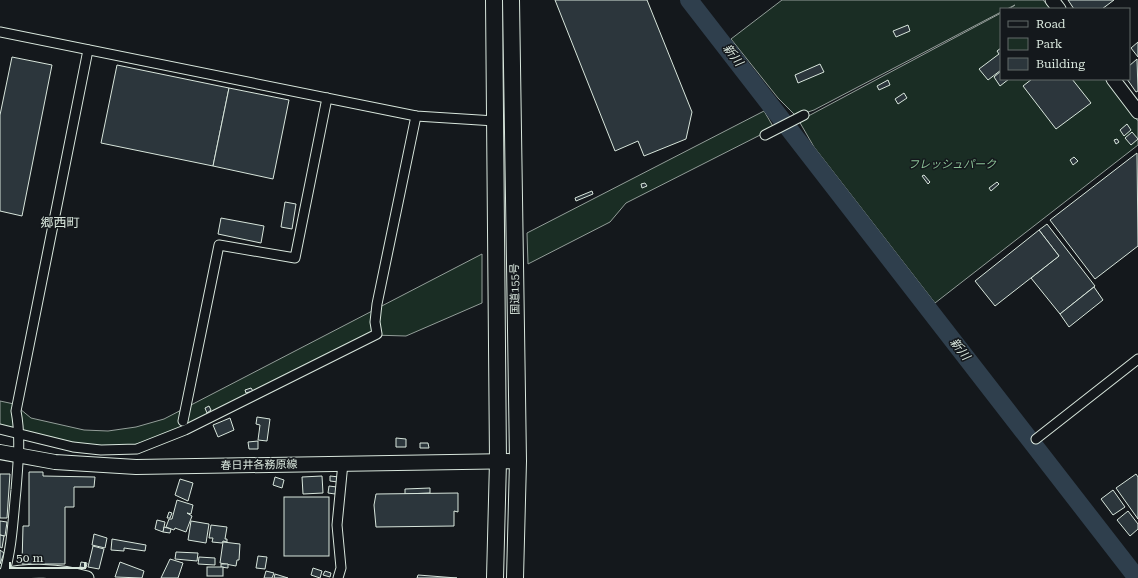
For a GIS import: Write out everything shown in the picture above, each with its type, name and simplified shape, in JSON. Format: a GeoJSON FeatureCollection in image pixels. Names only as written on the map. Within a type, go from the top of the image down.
{"type":"FeatureCollection","features":[{"type":"Feature","properties":{"kind":"highway","name":"国道155号"},"geometry":{"type":"LineString","coordinates":[[494,0],[498,461],[495,578]]}},
{"type":"Feature","properties":{"kind":"highway","name":"国道155号"},"geometry":{"type":"LineString","coordinates":[[511,0],[518,460],[515,578]]}},
{"type":"Feature","properties":{"kind":"main road","name":"春日井各務原線"},"geometry":{"type":"LineString","coordinates":[[0,452],[18,456],[91,466],[136,467],[518,460]]}},
{"type":"Feature","properties":{"kind":"street"},"geometry":{"type":"LineString","coordinates":[[1052,0],[1058,8]]}},
{"type":"Feature","properties":{"kind":"street"},"geometry":{"type":"LineString","coordinates":[[0,32],[416,116],[495,121]]}},
{"type":"Feature","properties":{"kind":"street"},"geometry":{"type":"LineString","coordinates":[[87,578],[77,575],[43,571],[2,576],[10,555],[19,434],[16,410],[88,50]]}},
{"type":"Feature","properties":{"kind":"street"},"geometry":{"type":"LineString","coordinates":[[1114,80],[1138,112]]}},
{"type":"Feature","properties":{"kind":"street"},"geometry":{"type":"LineString","coordinates":[[183,421],[219,246],[295,258],[327,98]]}},
{"type":"Feature","properties":{"kind":"street"},"geometry":{"type":"LineString","coordinates":[[765,135],[804,115]]}},
{"type":"Feature","properties":{"kind":"street"},"geometry":{"type":"LineString","coordinates":[[0,429],[73,447],[101,450],[137,449],[185,430],[377,334],[375,322],[377,304],[416,116]]}},
{"type":"Feature","properties":{"kind":"street"},"geometry":{"type":"LineString","coordinates":[[1036,439],[1138,359]]}},
{"type":"Feature","properties":{"kind":"street"},"geometry":{"type":"LineString","coordinates":[[338,578],[341,568],[337,525],[343,463]]}},
{"type":"Feature","properties":{"kind":"green space"},"geometry":{"type":"Polygon","coordinates":[[[782,0],[1043,0],[1050,8],[1010,8],[1015,5],[1009,8],[1000,8],[1000,13],[814,110],[796,116],[778,98],[731,39],[782,0]]]}},
{"type":"Feature","properties":{"kind":"green space","name":"フレッシュパーク"},"geometry":{"type":"Polygon","coordinates":[[[1000,14],[1000,80],[1106,80],[1138,121],[1138,145],[935,303],[814,147],[799,121],[1000,14]]]}},
{"type":"Feature","properties":{"kind":"green space"},"geometry":{"type":"Polygon","coordinates":[[[764,111],[774,128],[626,203],[610,222],[528,264],[527,233],[764,111]]]}},
{"type":"Feature","properties":{"kind":"green space"},"geometry":{"type":"Polygon","coordinates":[[[482,254],[482,303],[406,336],[372,335],[176,432],[133,445],[101,447],[74,444],[0,426],[0,401],[14,404],[31,418],[84,430],[108,431],[136,427],[164,419],[482,254]]]}},
{"type":"Feature","properties":{"kind":"building"},"geometry":{"type":"Polygon","coordinates":[[[555,0],[647,0],[692,112],[686,139],[644,156],[638,141],[615,151],[555,0]]]}},
{"type":"Feature","properties":{"kind":"building"},"geometry":{"type":"Polygon","coordinates":[[[1068,0],[1114,0],[1103,8],[1073,8],[1068,0]]]}},
{"type":"Feature","properties":{"kind":"building"},"geometry":{"type":"Polygon","coordinates":[[[908,25],[910,31],[896,37],[893,31],[908,25]]]}},
{"type":"Feature","properties":{"kind":"building"},"geometry":{"type":"Polygon","coordinates":[[[1138,42],[1138,57],[1131,48],[1138,42]]]}},
{"type":"Feature","properties":{"kind":"building"},"geometry":{"type":"Polygon","coordinates":[[[1000,49],[1000,71],[988,80],[979,69],[999,54],[997,51],[1000,49]]]}},
{"type":"Feature","properties":{"kind":"building"},"geometry":{"type":"Polygon","coordinates":[[[12,57],[52,65],[22,216],[0,211],[0,115],[12,57]]]}},
{"type":"Feature","properties":{"kind":"building"},"geometry":{"type":"Polygon","coordinates":[[[1137,59],[1138,91],[1136,92],[1128,80],[1130,80],[1130,65],[1137,59]]]}},
{"type":"Feature","properties":{"kind":"building"},"geometry":{"type":"Polygon","coordinates":[[[820,64],[824,72],[798,83],[795,75],[820,64]]]}},
{"type":"Feature","properties":{"kind":"building"},"geometry":{"type":"Polygon","coordinates":[[[117,65],[229,88],[213,166],[101,143],[117,65]]]}},
{"type":"Feature","properties":{"kind":"building"},"geometry":{"type":"Polygon","coordinates":[[[1000,72],[1000,80],[1008,80],[1000,86],[994,77],[1000,72]]]}},
{"type":"Feature","properties":{"kind":"building"},"geometry":{"type":"Polygon","coordinates":[[[888,80],[890,85],[879,90],[877,86],[888,80]]]}},
{"type":"Feature","properties":{"kind":"building"},"geometry":{"type":"Polygon","coordinates":[[[1031,80],[1073,80],[1091,103],[1056,129],[1023,86],[1031,80]]]}},
{"type":"Feature","properties":{"kind":"building"},"geometry":{"type":"Polygon","coordinates":[[[229,88],[289,100],[273,179],[213,166],[229,88]]]}},
{"type":"Feature","properties":{"kind":"building"},"geometry":{"type":"Polygon","coordinates":[[[904,93],[907,98],[898,104],[895,99],[904,93]]]}},
{"type":"Feature","properties":{"kind":"building"},"geometry":{"type":"Polygon","coordinates":[[[1127,124],[1131,130],[1124,136],[1120,130],[1127,124]]]}},
{"type":"Feature","properties":{"kind":"building"},"geometry":{"type":"Polygon","coordinates":[[[1132,132],[1138,139],[1131,145],[1125,138],[1132,132]]]}},
{"type":"Feature","properties":{"kind":"building"},"geometry":{"type":"Polygon","coordinates":[[[1117,139],[1119,142],[1116,144],[1114,140],[1117,139]]]}},
{"type":"Feature","properties":{"kind":"building"},"geometry":{"type":"Polygon","coordinates":[[[1137,153],[1138,246],[1095,279],[1050,220],[1137,153]]]}},
{"type":"Feature","properties":{"kind":"building"},"geometry":{"type":"Polygon","coordinates":[[[1074,157],[1078,161],[1073,165],[1070,160],[1074,157]]]}},
{"type":"Feature","properties":{"kind":"building"},"geometry":{"type":"Polygon","coordinates":[[[924,175],[930,182],[928,184],[922,176],[924,175]]]}},
{"type":"Feature","properties":{"kind":"building"},"geometry":{"type":"Polygon","coordinates":[[[997,182],[999,184],[991,191],[989,188],[997,182]]]}},
{"type":"Feature","properties":{"kind":"building"},"geometry":{"type":"Polygon","coordinates":[[[645,183],[647,186],[642,188],[641,184],[645,183]]]}},
{"type":"Feature","properties":{"kind":"building"},"geometry":{"type":"Polygon","coordinates":[[[592,191],[593,194],[576,201],[575,198],[592,191]]]}},
{"type":"Feature","properties":{"kind":"building"},"geometry":{"type":"Polygon","coordinates":[[[285,202],[296,204],[292,229],[281,227],[285,202]]]}},
{"type":"Feature","properties":{"kind":"building"},"geometry":{"type":"Polygon","coordinates":[[[221,218],[264,226],[261,243],[218,234],[221,218]]]}},
{"type":"Feature","properties":{"kind":"building"},"geometry":{"type":"Polygon","coordinates":[[[1047,224],[1095,286],[1060,314],[1031,278],[1059,256],[1039,230],[1047,224]]]}},
{"type":"Feature","properties":{"kind":"building"},"geometry":{"type":"Polygon","coordinates":[[[1039,230],[1059,256],[995,306],[975,281],[1039,230]]]}},
{"type":"Feature","properties":{"kind":"building"},"geometry":{"type":"Polygon","coordinates":[[[1094,287],[1103,300],[1069,327],[1060,314],[1094,287]]]}},
{"type":"Feature","properties":{"kind":"building"},"geometry":{"type":"Polygon","coordinates":[[[251,388],[253,391],[246,393],[245,390],[251,388]]]}},
{"type":"Feature","properties":{"kind":"building"},"geometry":{"type":"Polygon","coordinates":[[[209,406],[211,410],[207,413],[205,408],[209,406]]]}},
{"type":"Feature","properties":{"kind":"building"},"geometry":{"type":"Polygon","coordinates":[[[257,417],[270,419],[267,441],[258,440],[260,425],[256,424],[257,417]]]}},
{"type":"Feature","properties":{"kind":"building"},"geometry":{"type":"Polygon","coordinates":[[[230,418],[234,430],[218,437],[213,425],[230,418]]]}},
{"type":"Feature","properties":{"kind":"building"},"geometry":{"type":"Polygon","coordinates":[[[396,438],[406,439],[406,447],[396,447],[396,438]]]}},
{"type":"Feature","properties":{"kind":"building"},"geometry":{"type":"Polygon","coordinates":[[[258,441],[258,449],[249,449],[248,442],[258,441]]]}},
{"type":"Feature","properties":{"kind":"building"},"geometry":{"type":"Polygon","coordinates":[[[420,443],[428,443],[429,448],[420,448],[420,443]]]}},
{"type":"Feature","properties":{"kind":"building"},"geometry":{"type":"Polygon","coordinates":[[[29,472],[43,472],[43,476],[95,477],[94,487],[74,487],[74,507],[65,507],[65,564],[22,564],[23,526],[29,526],[29,472]]]}},
{"type":"Feature","properties":{"kind":"building"},"geometry":{"type":"Polygon","coordinates":[[[0,474],[10,474],[7,518],[0,518],[0,474]]]}},
{"type":"Feature","properties":{"kind":"building"},"geometry":{"type":"Polygon","coordinates":[[[1136,474],[1138,477],[1138,519],[1116,488],[1136,474]]]}},
{"type":"Feature","properties":{"kind":"building"},"geometry":{"type":"Polygon","coordinates":[[[322,476],[323,493],[303,494],[302,477],[322,476]]]}},
{"type":"Feature","properties":{"kind":"building"},"geometry":{"type":"Polygon","coordinates":[[[330,476],[339,477],[338,482],[330,481],[330,476]]]}},
{"type":"Feature","properties":{"kind":"building"},"geometry":{"type":"Polygon","coordinates":[[[275,477],[284,480],[282,488],[273,485],[275,477]]]}},
{"type":"Feature","properties":{"kind":"building"},"geometry":{"type":"Polygon","coordinates":[[[180,479],[193,483],[188,501],[175,495],[180,479]]]}},
{"type":"Feature","properties":{"kind":"building"},"geometry":{"type":"Polygon","coordinates":[[[329,486],[337,487],[335,494],[328,493],[329,486]]]}},
{"type":"Feature","properties":{"kind":"building"},"geometry":{"type":"Polygon","coordinates":[[[430,488],[430,493],[405,494],[405,489],[430,488]]]}},
{"type":"Feature","properties":{"kind":"building"},"geometry":{"type":"Polygon","coordinates":[[[1113,490],[1125,507],[1113,515],[1101,499],[1113,490]]]}},
{"type":"Feature","properties":{"kind":"building"},"geometry":{"type":"Polygon","coordinates":[[[458,493],[458,512],[454,511],[454,526],[376,527],[374,505],[376,494],[458,493]]]}},
{"type":"Feature","properties":{"kind":"building"},"geometry":{"type":"Polygon","coordinates":[[[284,497],[329,497],[329,556],[284,556],[284,497]]]}},
{"type":"Feature","properties":{"kind":"building"},"geometry":{"type":"Polygon","coordinates":[[[177,500],[193,505],[191,514],[187,513],[192,516],[186,532],[175,528],[174,530],[166,527],[169,519],[172,519],[177,500]]]}},
{"type":"Feature","properties":{"kind":"building"},"geometry":{"type":"Polygon","coordinates":[[[1128,511],[1138,524],[1138,529],[1130,536],[1117,520],[1128,511]]]}},
{"type":"Feature","properties":{"kind":"building"},"geometry":{"type":"Polygon","coordinates":[[[169,512],[172,513],[170,518],[167,518],[169,512]]]}},
{"type":"Feature","properties":{"kind":"building"},"geometry":{"type":"Polygon","coordinates":[[[157,520],[165,522],[163,532],[155,529],[157,520]]]}},
{"type":"Feature","properties":{"kind":"building"},"geometry":{"type":"Polygon","coordinates":[[[0,521],[7,522],[5,536],[0,535],[0,521]]]}},
{"type":"Feature","properties":{"kind":"building"},"geometry":{"type":"Polygon","coordinates":[[[191,521],[209,524],[206,543],[188,540],[191,521]]]}},
{"type":"Feature","properties":{"kind":"building"},"geometry":{"type":"Polygon","coordinates":[[[211,525],[227,527],[225,539],[227,539],[227,542],[212,542],[213,538],[209,538],[211,525]]]}},
{"type":"Feature","properties":{"kind":"building"},"geometry":{"type":"Polygon","coordinates":[[[164,527],[171,529],[170,533],[163,532],[164,527]]]}},
{"type":"Feature","properties":{"kind":"building"},"geometry":{"type":"Polygon","coordinates":[[[94,534],[107,538],[105,548],[92,545],[94,534]]]}},
{"type":"Feature","properties":{"kind":"building"},"geometry":{"type":"Polygon","coordinates":[[[0,535],[4,536],[2,548],[0,547],[0,535]]]}},
{"type":"Feature","properties":{"kind":"building"},"geometry":{"type":"Polygon","coordinates":[[[112,539],[146,545],[145,551],[124,548],[124,551],[111,550],[112,539]]]}},
{"type":"Feature","properties":{"kind":"building"},"geometry":{"type":"Polygon","coordinates":[[[223,542],[240,544],[239,560],[237,560],[236,566],[220,563],[223,542]]]}},
{"type":"Feature","properties":{"kind":"building"},"geometry":{"type":"Polygon","coordinates":[[[93,546],[104,549],[99,569],[88,567],[93,546]]]}},
{"type":"Feature","properties":{"kind":"building"},"geometry":{"type":"Polygon","coordinates":[[[0,550],[4,553],[0,564],[0,550]]]}},
{"type":"Feature","properties":{"kind":"building"},"geometry":{"type":"Polygon","coordinates":[[[176,552],[198,553],[197,561],[175,559],[176,552]]]}},
{"type":"Feature","properties":{"kind":"building"},"geometry":{"type":"Polygon","coordinates":[[[258,556],[267,557],[265,569],[256,568],[258,556]]]}},
{"type":"Feature","properties":{"kind":"building"},"geometry":{"type":"Polygon","coordinates":[[[199,557],[215,558],[215,565],[198,564],[199,557]]]}},
{"type":"Feature","properties":{"kind":"building"},"geometry":{"type":"Polygon","coordinates":[[[170,559],[183,563],[178,578],[161,578],[170,559]]]}},
{"type":"Feature","properties":{"kind":"building"},"geometry":{"type":"Polygon","coordinates":[[[81,562],[87,563],[86,568],[80,567],[81,562]]]}},
{"type":"Feature","properties":{"kind":"building"},"geometry":{"type":"Polygon","coordinates":[[[120,562],[144,571],[142,578],[115,577],[120,562]]]}},
{"type":"Feature","properties":{"kind":"building"},"geometry":{"type":"Polygon","coordinates":[[[221,564],[228,564],[228,568],[221,567],[221,564]]]}},
{"type":"Feature","properties":{"kind":"building"},"geometry":{"type":"Polygon","coordinates":[[[207,567],[223,567],[223,576],[207,576],[207,567]]]}},
{"type":"Feature","properties":{"kind":"building"},"geometry":{"type":"Polygon","coordinates":[[[313,568],[322,571],[320,578],[311,575],[313,568]]]}},
{"type":"Feature","properties":{"kind":"building"},"geometry":{"type":"Polygon","coordinates":[[[266,571],[274,573],[272,578],[264,578],[266,571]]]}},
{"type":"Feature","properties":{"kind":"building"},"geometry":{"type":"Polygon","coordinates":[[[325,571],[331,573],[330,577],[323,575],[325,571]]]}},
{"type":"Feature","properties":{"kind":"building"},"geometry":{"type":"Polygon","coordinates":[[[275,574],[288,578],[274,578],[275,574]]]}},
{"type":"Feature","properties":{"kind":"building"},"geometry":{"type":"Polygon","coordinates":[[[418,575],[457,578],[417,578],[418,575]]]}},
{"type":"Feature","properties":{"kind":"waterway","name":"新川"},"geometry":{"type":"LineString","coordinates":[[689,0],[1137,578]]}},
{"type":"Feature","properties":{"kind":"district","name":"郷西町"},"geometry":{"type":"Point","coordinates":[60,222]}}]}
